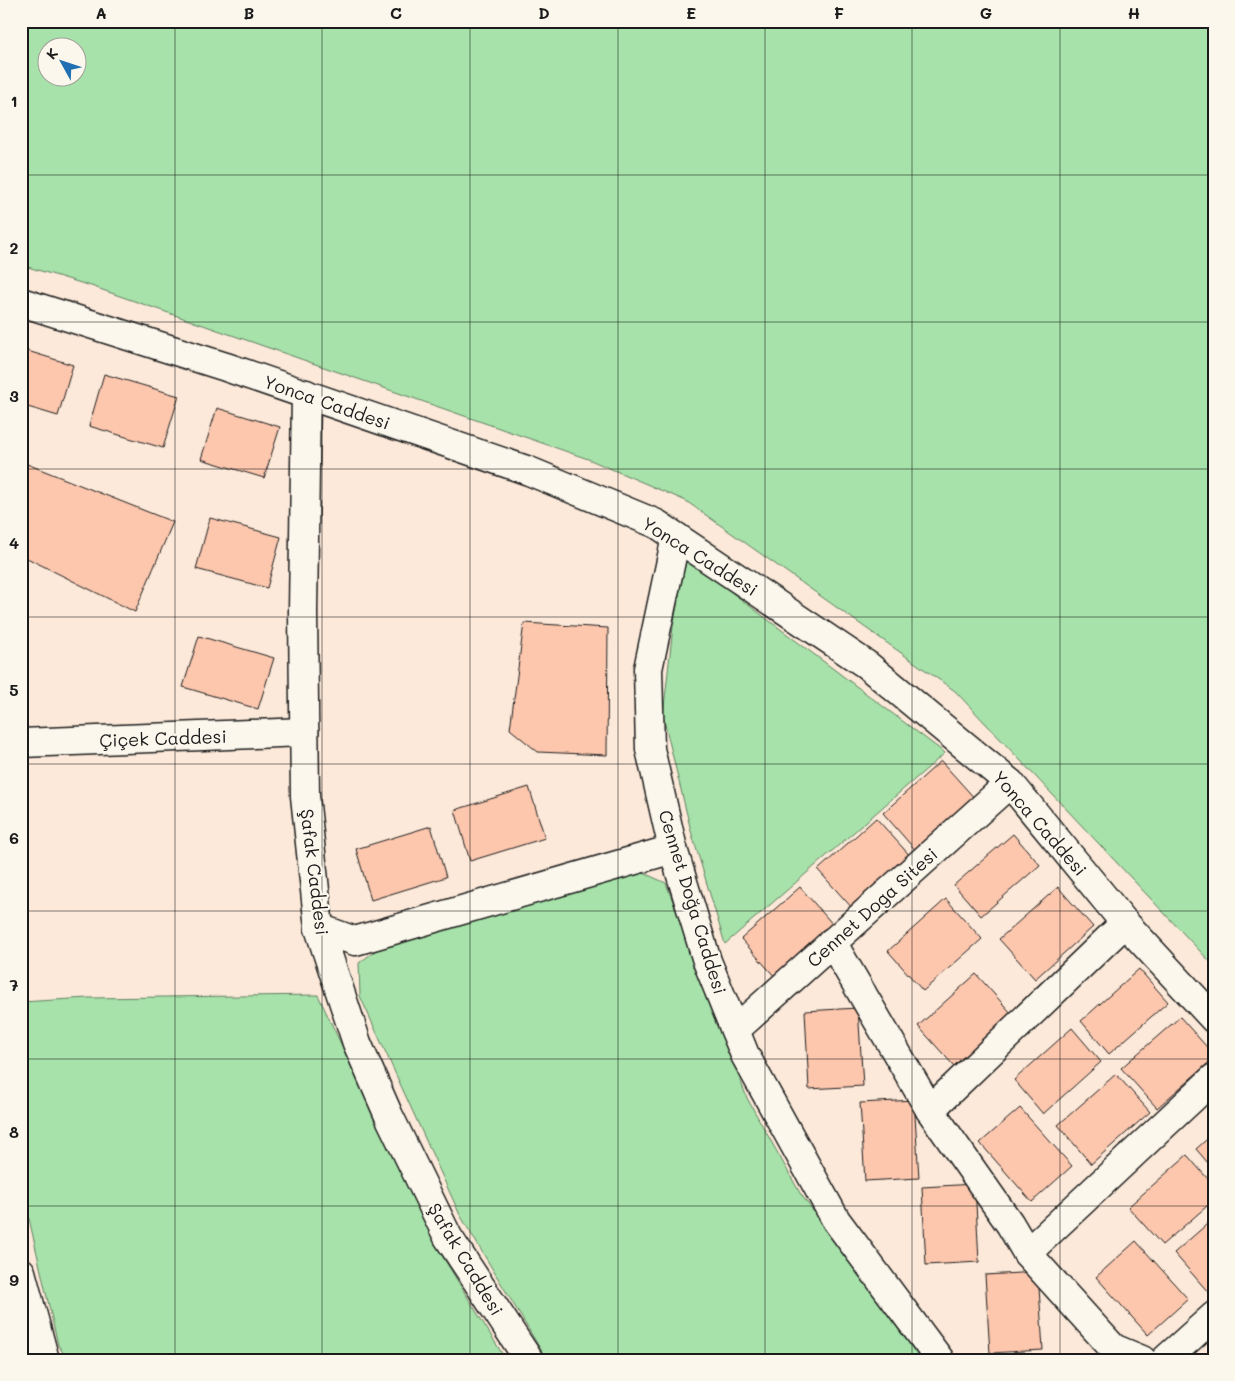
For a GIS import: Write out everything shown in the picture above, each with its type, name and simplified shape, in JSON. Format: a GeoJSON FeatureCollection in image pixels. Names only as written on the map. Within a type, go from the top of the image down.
{"type":"FeatureCollection","features":[{"type":"Feature","properties":{"kind":"street","name":"Yonca Caddesi"},"geometry":{"type":"LineString","coordinates":[[21,302],[226,367],[529,471],[657,524],[867,665],[1010,783],[1126,923],[1214,1019]]}},
{"type":"Feature","properties":{"kind":"street","name":"Şafak Caddesi"},"geometry":{"type":"LineString","coordinates":[[306,394],[302,612],[305,796],[319,928],[357,1043],[448,1237],[529,1360]]}},
{"type":"Feature","properties":{"kind":"street","name":"Cennet Doğa Caddesi"},"geometry":{"type":"LineString","coordinates":[[676,536],[648,669],[650,749],[673,848],[707,961],[744,1055],[836,1220],[940,1360]]}},
{"type":"Feature","properties":{"kind":"street","name":"Çiçek Caddesi"},"geometry":{"type":"LineString","coordinates":[[21,743],[304,732]]}},
{"type":"Feature","properties":{"kind":"street","name":"Cennet Doga Sitesi"},"geometry":{"type":"LineString","coordinates":[[735,1030],[1010,783]]}},
{"type":"Feature","properties":{"kind":"street"},"geometry":{"type":"LineString","coordinates":[[319,928],[355,942],[673,848]]}},
{"type":"Feature","properties":{"kind":"street"},"geometry":{"type":"LineString","coordinates":[[930,1110],[1126,923]]}},
{"type":"Feature","properties":{"kind":"street"},"geometry":{"type":"LineString","coordinates":[[832,942],[930,1110],[1010,1224],[1027,1252],[1113,1348],[1142,1360]]}},
{"type":"Feature","properties":{"kind":"street"},"geometry":{"type":"LineString","coordinates":[[1027,1252],[1214,1078]]}},
{"type":"Feature","properties":{"kind":"street"},"geometry":{"type":"LineString","coordinates":[[21,1272],[45,1360]]}},
{"type":"Feature","properties":{"kind":"street"},"geometry":{"type":"LineString","coordinates":[[1165,1360],[1214,1316]]}},
{"type":"Feature","properties":{"kind":"green space"},"geometry":{"type":"Polygon","coordinates":[[[21,21],[1214,21],[1214,966],[955,691],[686,501],[588,459],[91,286],[21,265],[21,21]]]}},
{"type":"Feature","properties":{"kind":"green space"},"geometry":{"type":"Polygon","coordinates":[[[686,558],[945,753],[725,944],[691,831],[663,716],[673,627],[686,558]]]}},
{"type":"Feature","properties":{"kind":"green space"},"geometry":{"type":"Polygon","coordinates":[[[639,871],[666,883],[747,1098],[800,1193],[921,1360],[547,1360],[460,1215],[360,996],[359,963],[383,945],[639,871]]]}},
{"type":"Feature","properties":{"kind":"green space"},"geometry":{"type":"Polygon","coordinates":[[[318,995],[435,1244],[506,1360],[68,1360],[58,1345],[21,1184],[21,1002],[88,998],[318,995]]]}},
{"type":"Feature","properties":{"kind":"building"},"geometry":{"type":"Polygon","coordinates":[[[21,349],[73,365],[58,416],[21,405],[21,349]]]}},
{"type":"Feature","properties":{"kind":"building"},"geometry":{"type":"Polygon","coordinates":[[[104,374],[179,396],[163,448],[89,426],[104,374]]]}},
{"type":"Feature","properties":{"kind":"building"},"geometry":{"type":"Polygon","coordinates":[[[217,408],[280,427],[264,478],[201,459],[217,408]]]}},
{"type":"Feature","properties":{"kind":"building"},"geometry":{"type":"Polygon","coordinates":[[[27,464],[173,522],[135,612],[21,555],[21,478],[27,464]]]}},
{"type":"Feature","properties":{"kind":"building"},"geometry":{"type":"Polygon","coordinates":[[[210,518],[281,537],[267,588],[196,569],[210,518]]]}},
{"type":"Feature","properties":{"kind":"building"},"geometry":{"type":"Polygon","coordinates":[[[524,623],[608,628],[607,755],[538,752],[510,729],[524,623]]]}},
{"type":"Feature","properties":{"kind":"building"},"geometry":{"type":"Polygon","coordinates":[[[199,636],[274,658],[258,709],[183,687],[199,636]]]}},
{"type":"Feature","properties":{"kind":"building"},"geometry":{"type":"Polygon","coordinates":[[[941,761],[977,801],[918,853],[883,813],[941,761]]]}},
{"type":"Feature","properties":{"kind":"building"},"geometry":{"type":"Polygon","coordinates":[[[529,787],[545,838],[470,861],[455,810],[529,787]]]}},
{"type":"Feature","properties":{"kind":"building"},"geometry":{"type":"Polygon","coordinates":[[[876,818],[912,858],[854,910],[818,870],[876,818]]]}},
{"type":"Feature","properties":{"kind":"building"},"geometry":{"type":"Polygon","coordinates":[[[431,826],[446,877],[371,900],[356,849],[431,826]]]}},
{"type":"Feature","properties":{"kind":"building"},"geometry":{"type":"Polygon","coordinates":[[[1013,834],[1040,865],[981,916],[954,885],[1013,834]]]}},
{"type":"Feature","properties":{"kind":"building"},"geometry":{"type":"Polygon","coordinates":[[[800,887],[835,927],[777,979],[741,939],[800,887]]]}},
{"type":"Feature","properties":{"kind":"building"},"geometry":{"type":"Polygon","coordinates":[[[1058,887],[1093,927],[1035,979],[999,939],[1058,887]]]}},
{"type":"Feature","properties":{"kind":"building"},"geometry":{"type":"Polygon","coordinates":[[[946,899],[982,939],[923,991],[888,951],[946,899]]]}},
{"type":"Feature","properties":{"kind":"building"},"geometry":{"type":"Polygon","coordinates":[[[1139,969],[1168,1002],[1109,1054],[1081,1021],[1139,969]]]}},
{"type":"Feature","properties":{"kind":"building"},"geometry":{"type":"Polygon","coordinates":[[[976,974],[1012,1014],[954,1066],[918,1026],[976,974]]]}},
{"type":"Feature","properties":{"kind":"building"},"geometry":{"type":"Polygon","coordinates":[[[858,1008],[863,1086],[809,1089],[805,1011],[858,1008]]]}},
{"type":"Feature","properties":{"kind":"building"},"geometry":{"type":"Polygon","coordinates":[[[1180,1017],[1214,1055],[1214,1058],[1157,1108],[1121,1068],[1180,1017]]]}},
{"type":"Feature","properties":{"kind":"building"},"geometry":{"type":"Polygon","coordinates":[[[1072,1028],[1101,1062],[1043,1114],[1014,1080],[1072,1028]]]}},
{"type":"Feature","properties":{"kind":"building"},"geometry":{"type":"Polygon","coordinates":[[[1116,1074],[1150,1112],[1091,1164],[1058,1125],[1116,1074]]]}},
{"type":"Feature","properties":{"kind":"building"},"geometry":{"type":"Polygon","coordinates":[[[914,1100],[919,1178],[865,1181],[860,1103],[914,1100]]]}},
{"type":"Feature","properties":{"kind":"building"},"geometry":{"type":"Polygon","coordinates":[[[1020,1108],[1072,1166],[1032,1202],[980,1143],[1020,1108]]]}},
{"type":"Feature","properties":{"kind":"building"},"geometry":{"type":"Polygon","coordinates":[[[1214,1133],[1214,1170],[1196,1149],[1214,1133]]]}},
{"type":"Feature","properties":{"kind":"building"},"geometry":{"type":"Polygon","coordinates":[[[1187,1155],[1214,1186],[1214,1200],[1162,1245],[1128,1207],[1187,1155]]]}},
{"type":"Feature","properties":{"kind":"building"},"geometry":{"type":"Polygon","coordinates":[[[975,1184],[979,1262],[926,1265],[922,1187],[975,1184]]]}},
{"type":"Feature","properties":{"kind":"building"},"geometry":{"type":"Polygon","coordinates":[[[1214,1218],[1214,1289],[1209,1293],[1174,1253],[1214,1218]]]}},
{"type":"Feature","properties":{"kind":"building"},"geometry":{"type":"Polygon","coordinates":[[[1136,1241],[1188,1299],[1148,1335],[1096,1277],[1136,1241]]]}},
{"type":"Feature","properties":{"kind":"building"},"geometry":{"type":"Polygon","coordinates":[[[1038,1272],[1043,1350],[990,1353],[985,1275],[1038,1272]]]}}]}
